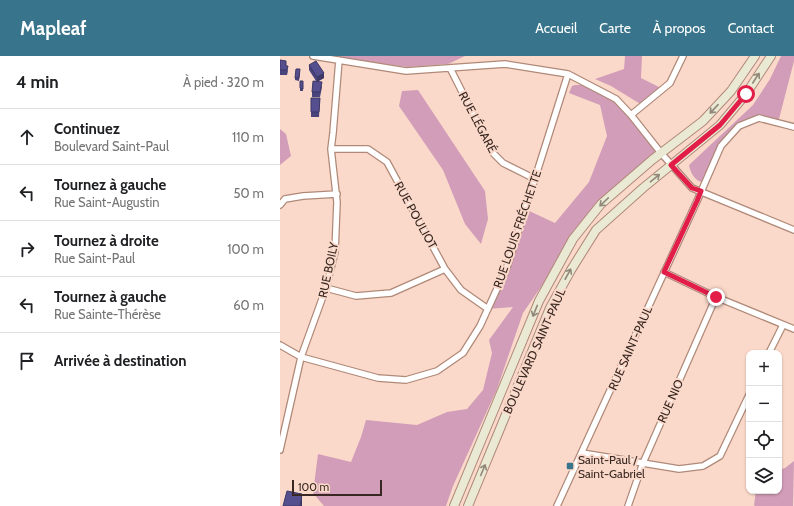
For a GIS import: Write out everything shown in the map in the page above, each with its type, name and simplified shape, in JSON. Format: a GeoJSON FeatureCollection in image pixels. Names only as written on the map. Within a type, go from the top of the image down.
{"type":"FeatureCollection","features":[{"type":"Feature","properties":{"kind":"main road","name":"BOULEVARD SAINT-PAUL"},"geometry":{"type":"LineString","coordinates":[[454,506],[539,301],[574,239],[601,204],[659,151],[703,121],[731,91],[755,56]]}},
{"type":"Feature","properties":{"kind":"main road","name":"BOULEVARD SAINT-PAUL"},"geometry":{"type":"LineString","coordinates":[[468,506],[550,308],[570,270],[596,230],[642,188],[720,125],[746,94],[770,56]]}},
{"type":"Feature","properties":{"kind":"street"},"geometry":{"type":"LineString","coordinates":[[313,56],[406,71],[505,64],[568,74],[616,99],[692,188],[794,230]]}},
{"type":"Feature","properties":{"kind":"street"},"geometry":{"type":"LineString","coordinates":[[631,115],[670,83],[683,56]]}},
{"type":"Feature","properties":{"kind":"street","name":"RUE BOILY"},"geometry":{"type":"LineString","coordinates":[[280,450],[281,440],[301,356],[326,288],[335,252],[337,194],[331,149],[339,60]]}},
{"type":"Feature","properties":{"kind":"street","name":"RUE LÉGARÉ"},"geometry":{"type":"LineString","coordinates":[[450,68],[493,153],[504,163],[535,179]]}},
{"type":"Feature","properties":{"kind":"street","name":"RUE LOUIS FRÉCHETTE"},"geometry":{"type":"LineString","coordinates":[[280,345],[301,356],[378,378],[406,380],[437,371],[463,353],[480,326],[507,266],[568,74]]}},
{"type":"Feature","properties":{"kind":"street","name":"RUE SAINT-PAUL"},"geometry":{"type":"LineString","coordinates":[[557,506],[721,146],[739,126],[759,118],[794,127]]}},
{"type":"Feature","properties":{"kind":"street","name":"RUE POULIOT"},"geometry":{"type":"LineString","coordinates":[[331,149],[368,149],[387,162],[446,269],[462,290],[488,308]]}},
{"type":"Feature","properties":{"kind":"street"},"geometry":{"type":"LineString","coordinates":[[280,205],[285,199],[303,196],[337,194]]}},
{"type":"Feature","properties":{"kind":"street"},"geometry":{"type":"LineString","coordinates":[[326,288],[356,296],[391,293],[446,269]]}},
{"type":"Feature","properties":{"kind":"street"},"geometry":{"type":"LineString","coordinates":[[664,272],[716,297],[794,329]]}},
{"type":"Feature","properties":{"kind":"street","name":"RUE NIO"},"geometry":{"type":"LineString","coordinates":[[628,506],[643,463],[716,297]]}},
{"type":"Feature","properties":{"kind":"street"},"geometry":{"type":"LineString","coordinates":[[770,350],[783,324]]}},
{"type":"Feature","properties":{"kind":"street"},"geometry":{"type":"LineString","coordinates":[[582,453],[680,469],[703,466],[720,456],[746,401]]}},
{"type":"Feature","properties":{"kind":"shaded area"},"geometry":{"type":"Polygon","coordinates":[[[339,56],[465,56],[448,64],[408,67],[339,58],[339,56]]]}},
{"type":"Feature","properties":{"kind":"shaded area"},"geometry":{"type":"Polygon","coordinates":[[[625,56],[642,56],[641,78],[661,88],[642,105],[611,86],[595,79],[624,69],[625,56]]]}},
{"type":"Feature","properties":{"kind":"shaded area"},"geometry":{"type":"Polygon","coordinates":[[[781,56],[794,56],[794,61],[778,123],[759,118],[739,126],[721,146],[702,182],[697,180],[690,170],[689,165],[753,105],[770,79],[781,56]]]}},
{"type":"Feature","properties":{"kind":"shaded area"},"geometry":{"type":"Polygon","coordinates":[[[581,85],[608,98],[618,105],[630,117],[655,150],[656,155],[615,189],[552,271],[523,313],[497,389],[453,486],[446,506],[324,506],[313,493],[318,454],[351,462],[366,420],[417,425],[447,412],[467,409],[483,390],[492,353],[489,340],[513,307],[488,309],[525,209],[555,223],[589,182],[607,136],[600,105],[569,93],[572,86],[581,85]]]}},
{"type":"Feature","properties":{"kind":"shaded area"},"geometry":{"type":"Polygon","coordinates":[[[418,90],[485,191],[488,219],[481,244],[465,224],[443,170],[399,106],[402,91],[418,90]]]}},
{"type":"Feature","properties":{"kind":"shaded area"},"geometry":{"type":"Polygon","coordinates":[[[280,129],[286,134],[291,156],[280,165],[280,129]]]}},
{"type":"Feature","properties":{"kind":"shaded area"},"geometry":{"type":"Polygon","coordinates":[[[794,461],[793,506],[755,506],[756,494],[782,494],[782,469],[794,461]]]}},
{"type":"Feature","properties":{"kind":"building"},"geometry":{"type":"Polygon","coordinates":[[[280,60],[286,61],[286,66],[288,66],[287,70],[280,70],[280,60]]]}},
{"type":"Feature","properties":{"kind":"building"},"geometry":{"type":"Polygon","coordinates":[[[316,61],[324,73],[317,77],[309,65],[316,61]]]}},
{"type":"Feature","properties":{"kind":"building"},"geometry":{"type":"Polygon","coordinates":[[[296,69],[300,69],[299,78],[295,78],[296,69]]]}},
{"type":"Feature","properties":{"kind":"building"},"geometry":{"type":"Polygon","coordinates":[[[300,81],[303,81],[303,89],[300,88],[300,81]]]}},
{"type":"Feature","properties":{"kind":"building"},"geometry":{"type":"Polygon","coordinates":[[[313,81],[322,82],[320,92],[312,92],[313,81]]]}},
{"type":"Feature","properties":{"kind":"building"},"geometry":{"type":"Polygon","coordinates":[[[311,98],[320,98],[319,112],[311,112],[311,98]]]}},
{"type":"Feature","properties":{"kind":"building"},"geometry":{"type":"Polygon","coordinates":[[[287,491],[302,494],[300,506],[283,506],[287,491]]]}},
{"type":"Feature","properties":{"kind":"place","name":"Saint-Paul / Saint-Gabriel"},"geometry":{"type":"Point","coordinates":[570,466]}},
{"type":"Feature","properties":{"kind":"route"},"geometry":{"type":"LineString","coordinates":[[716,297],[664,272],[701,191],[692,188],[671,165],[720,125],[746,94]]}}]}
